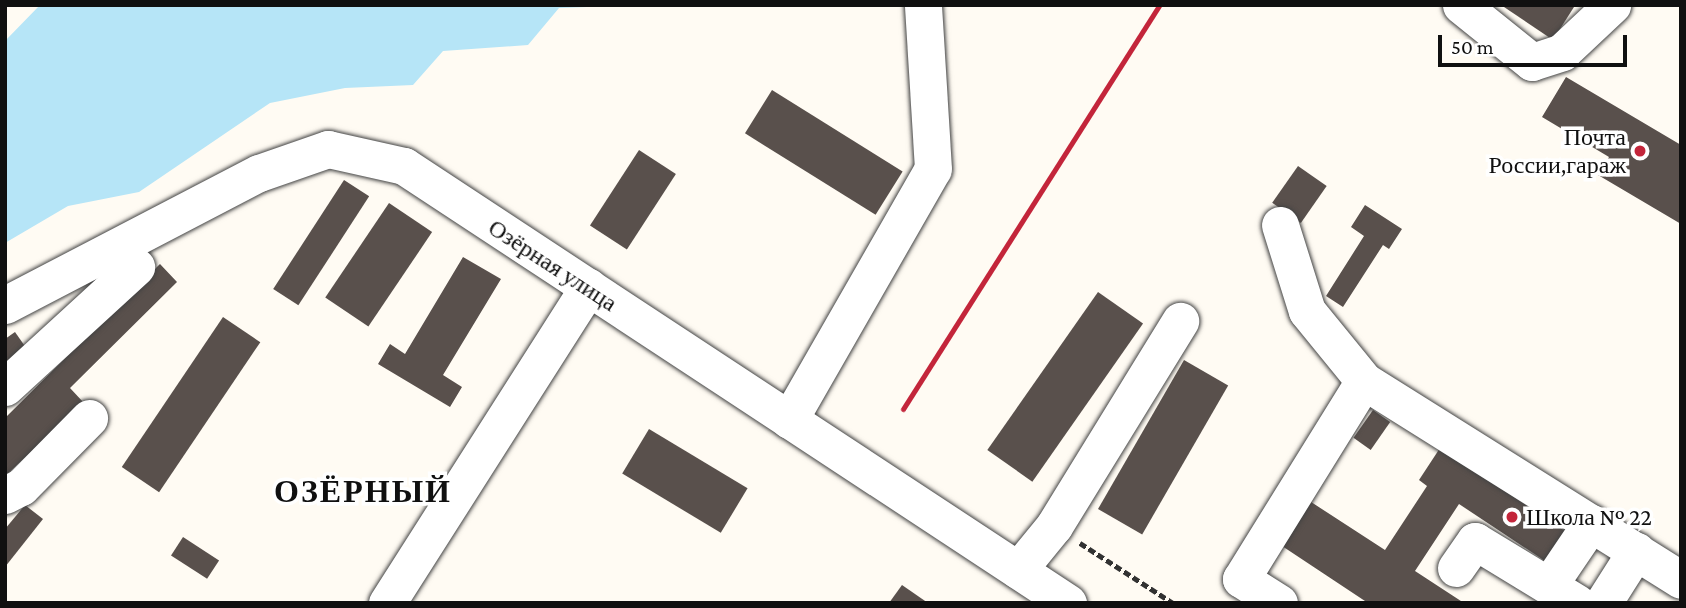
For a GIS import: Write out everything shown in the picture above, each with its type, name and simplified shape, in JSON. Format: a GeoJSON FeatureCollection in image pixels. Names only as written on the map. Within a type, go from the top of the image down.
{"type":"FeatureCollection","features":[{"type":"Feature","properties":{"kind":"street"},"geometry":{"type":"LineString","coordinates":[[789,419],[933,169],[923,5]]}},
{"type":"Feature","properties":{"kind":"street"},"geometry":{"type":"LineString","coordinates":[[1461,5],[1532,62],[1562,52],[1612,5]]}},
{"type":"Feature","properties":{"kind":"street","name":"Озёрная улица"},"geometry":{"type":"LineString","coordinates":[[5,305],[259,173],[328,149],[404,166],[1068,603]]}},
{"type":"Feature","properties":{"kind":"street"},"geometry":{"type":"LineString","coordinates":[[1280,225],[1307,311],[1364,381],[1681,580]]}},
{"type":"Feature","properties":{"kind":"street"},"geometry":{"type":"LineString","coordinates":[[5,387],[83,312],[135,267]]}},
{"type":"Feature","properties":{"kind":"street"},"geometry":{"type":"LineString","coordinates":[[74,269],[83,312]]}},
{"type":"Feature","properties":{"kind":"street"},"geometry":{"type":"LineString","coordinates":[[387,603],[588,288]]}},
{"type":"Feature","properties":{"kind":"street"},"geometry":{"type":"LineString","coordinates":[[1018,570],[1054,526],[1180,321]]}},
{"type":"Feature","properties":{"kind":"street"},"geometry":{"type":"LineString","coordinates":[[1279,603],[1241,579],[1364,381]]}},
{"type":"Feature","properties":{"kind":"street"},"geometry":{"type":"LineString","coordinates":[[10,496],[89,418]]}},
{"type":"Feature","properties":{"kind":"street"},"geometry":{"type":"LineString","coordinates":[[1456,568],[1475,541],[1563,594],[1591,523]]}},
{"type":"Feature","properties":{"kind":"street"},"geometry":{"type":"LineString","coordinates":[[1603,603],[1636,551]]}},
{"type":"Feature","properties":{"kind":"path"},"geometry":{"type":"LineString","coordinates":[[1054,526],[1173,603]]}},
{"type":"Feature","properties":{"kind":"water"},"geometry":{"type":"Polygon","coordinates":[[[40,5],[644,5],[559,8],[528,45],[443,51],[413,85],[345,88],[270,103],[139,192],[68,206],[5,243],[5,41],[40,5]]]}},
{"type":"Feature","properties":{"kind":"building"},"geometry":{"type":"Polygon","coordinates":[[[1501,5],[1572,5],[1574,7],[1553,40],[1501,5]]]}},
{"type":"Feature","properties":{"kind":"building","name":"Почта России,гараж"},"geometry":{"type":"Polygon","coordinates":[[[1566,77],[1681,145],[1681,224],[1598,175],[1609,157],[1542,117],[1566,77]]]}},
{"type":"Feature","properties":{"kind":"building"},"geometry":{"type":"Polygon","coordinates":[[[772,90],[903,172],[876,215],[745,133],[772,90]]]}},
{"type":"Feature","properties":{"kind":"building"},"geometry":{"type":"Polygon","coordinates":[[[639,150],[676,174],[627,249],[590,225],[639,150]]]}},
{"type":"Feature","properties":{"kind":"building"},"geometry":{"type":"Polygon","coordinates":[[[1298,166],[1327,186],[1301,223],[1272,203],[1298,166]]]}},
{"type":"Feature","properties":{"kind":"building"},"geometry":{"type":"Polygon","coordinates":[[[344,180],[369,196],[298,305],[273,289],[344,180]]]}},
{"type":"Feature","properties":{"kind":"building"},"geometry":{"type":"Polygon","coordinates":[[[389,203],[432,232],[368,327],[325,298],[389,203]]]}},
{"type":"Feature","properties":{"kind":"building"},"geometry":{"type":"Polygon","coordinates":[[[1365,205],[1402,229],[1389,249],[1383,245],[1343,307],[1326,296],[1364,236],[1351,227],[1365,205]]]}},
{"type":"Feature","properties":{"kind":"building"},"geometry":{"type":"Polygon","coordinates":[[[463,257],[501,279],[443,375],[462,387],[450,407],[378,364],[390,344],[405,354],[463,257]]]}},
{"type":"Feature","properties":{"kind":"building"},"geometry":{"type":"Polygon","coordinates":[[[160,264],[177,282],[70,388],[84,403],[5,476],[5,418],[160,264]]]}},
{"type":"Feature","properties":{"kind":"building"},"geometry":{"type":"Polygon","coordinates":[[[1098,292],[1143,324],[1032,482],[987,450],[1098,292]]]}},
{"type":"Feature","properties":{"kind":"building"},"geometry":{"type":"Polygon","coordinates":[[[223,317],[260,342],[159,492],[122,467],[223,317]]]}},
{"type":"Feature","properties":{"kind":"building"},"geometry":{"type":"Polygon","coordinates":[[[15,332],[29,352],[5,368],[5,339],[15,332]]]}},
{"type":"Feature","properties":{"kind":"building"},"geometry":{"type":"Polygon","coordinates":[[[1184,360],[1228,386],[1142,534],[1098,509],[1184,360]]]}},
{"type":"Feature","properties":{"kind":"building"},"geometry":{"type":"Polygon","coordinates":[[[1373,410],[1390,422],[1371,450],[1353,438],[1373,410]]]}},
{"type":"Feature","properties":{"kind":"building"},"geometry":{"type":"Polygon","coordinates":[[[649,429],[748,488],[721,533],[622,474],[649,429]]]}},
{"type":"Feature","properties":{"kind":"building","name":"Школа № 22"},"geometry":{"type":"Polygon","coordinates":[[[1440,448],[1565,531],[1545,561],[1459,504],[1415,571],[1464,603],[1368,603],[1279,544],[1308,500],[1385,550],[1427,486],[1419,480],[1440,448]]]}},
{"type":"Feature","properties":{"kind":"building"},"geometry":{"type":"Polygon","coordinates":[[[25,505],[43,519],[5,567],[5,529],[25,505]]]}},
{"type":"Feature","properties":{"kind":"building"},"geometry":{"type":"Polygon","coordinates":[[[183,537],[219,560],[207,579],[171,555],[183,537]]]}},
{"type":"Feature","properties":{"kind":"building"},"geometry":{"type":"Polygon","coordinates":[[[902,585],[928,603],[889,603],[902,585]]]}},
{"type":"Feature","properties":{"kind":"railway"},"geometry":{"type":"LineString","coordinates":[[903,409],[1159,5]]}},
{"type":"Feature","properties":{"kind":"place","name":"Почта России,гараж"},"geometry":{"type":"Point","coordinates":[1640,151]}},
{"type":"Feature","properties":{"kind":"place","name":"Школа № 22"},"geometry":{"type":"Point","coordinates":[1512,517]}},
{"type":"Feature","properties":{"kind":"district","name":"ОЗЁРНЫЙ"},"geometry":{"type":"Point","coordinates":[363,491]}}]}
